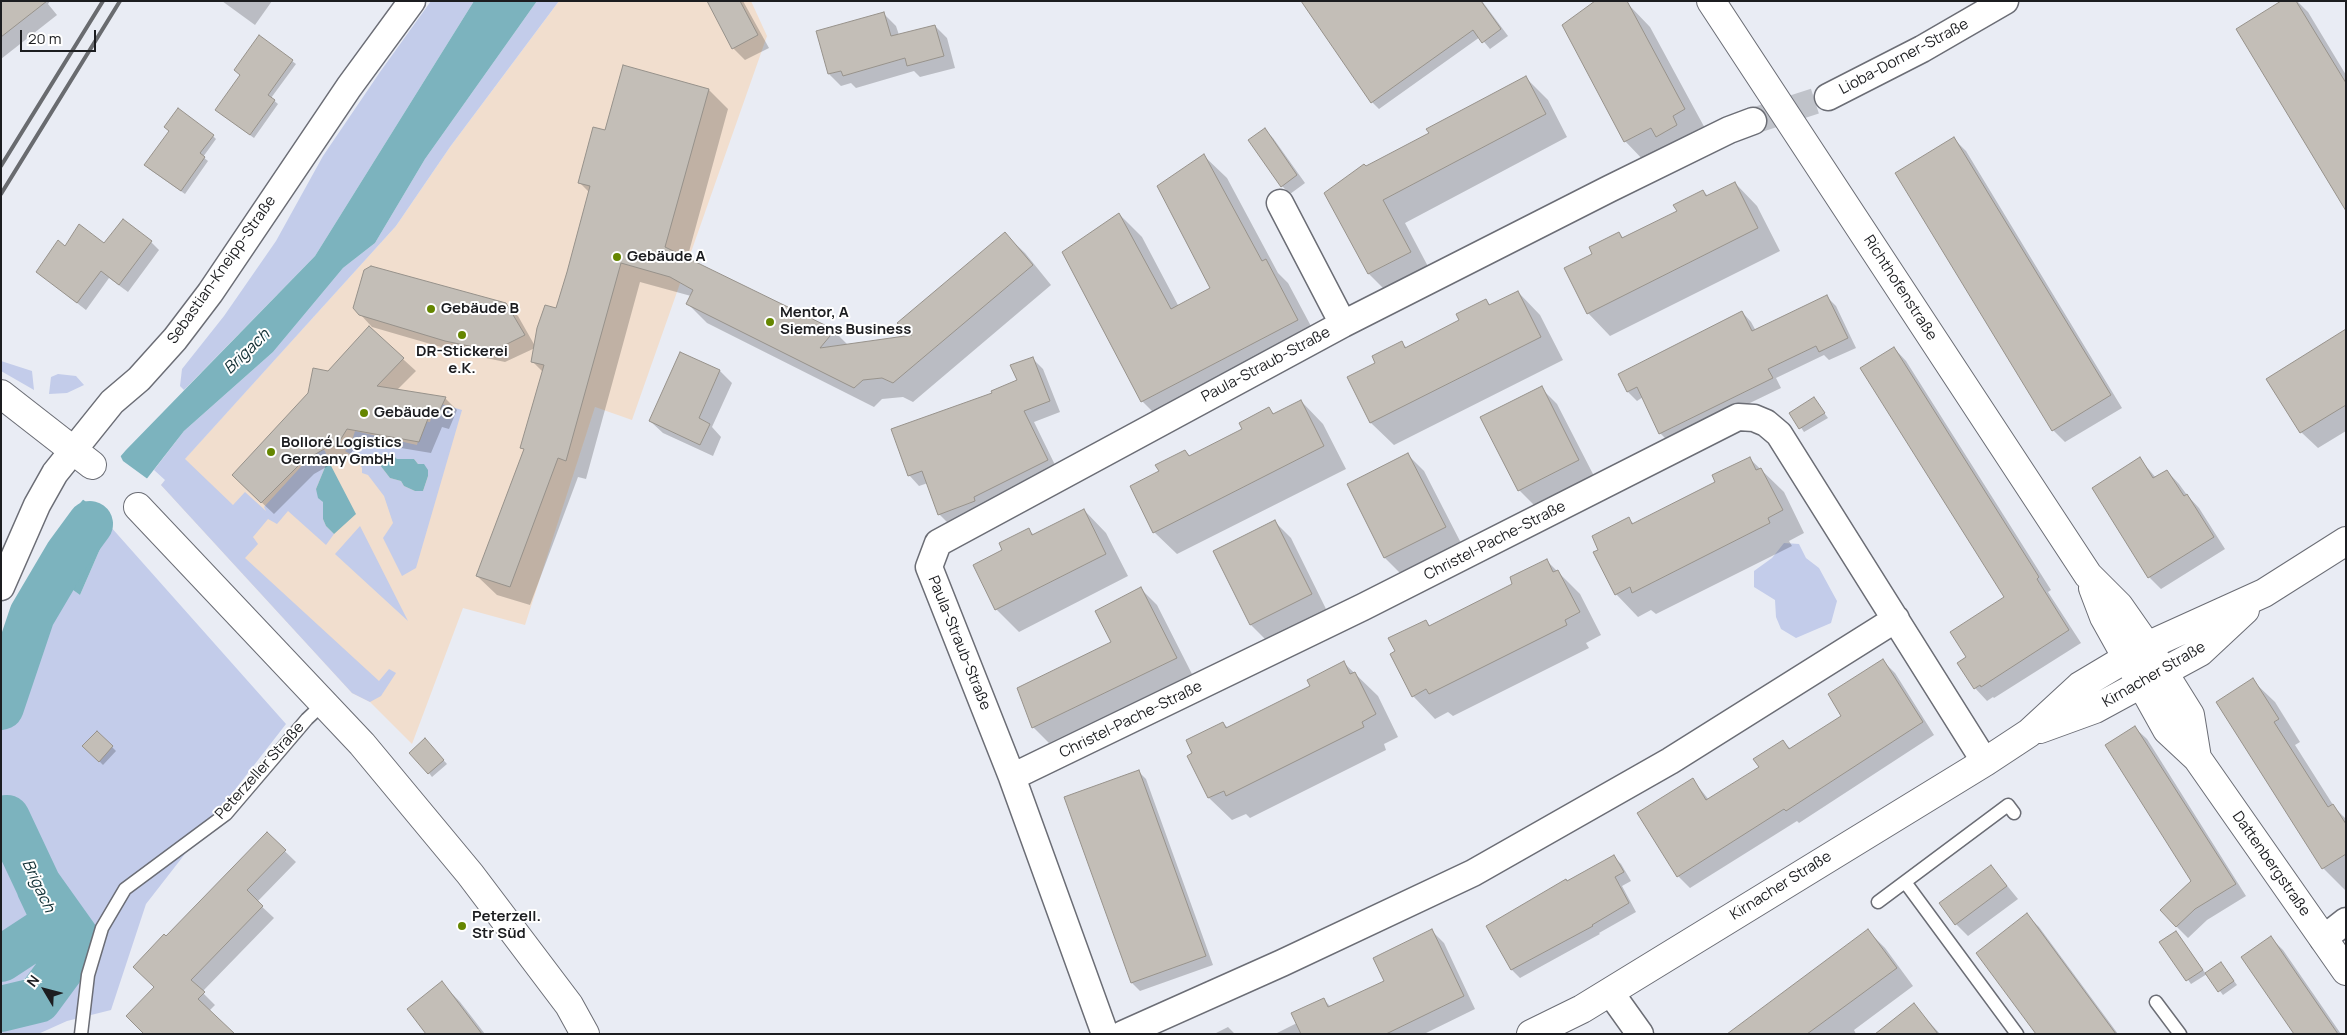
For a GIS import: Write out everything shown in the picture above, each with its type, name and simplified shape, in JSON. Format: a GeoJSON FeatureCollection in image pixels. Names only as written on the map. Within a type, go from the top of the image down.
{"type":"FeatureCollection","features":[{"type":"Feature","properties":{"kind":"main road","name":"Richthofenstraße"},"geometry":{"type":"LineString","coordinates":[[1710,1],[2088,575],[2119,606],[2136,652],[2152,679]]}},
{"type":"Feature","properties":{"kind":"main road"},"geometry":{"type":"LineString","coordinates":[[1,394],[82,457]]}},
{"type":"Feature","properties":{"kind":"main road"},"geometry":{"type":"LineString","coordinates":[[138,507],[362,744],[470,874],[569,1005],[585,1034]]}},
{"type":"Feature","properties":{"kind":"main road","name":"Kirnacher Straße"},"geometry":{"type":"LineString","coordinates":[[1532,1034],[1582,1009],[1985,762],[2029,733],[2080,686],[2136,652],[2264,592],[2346,541]]}},
{"type":"Feature","properties":{"kind":"main road","name":"Kirnacher Straße"},"geometry":{"type":"LineString","coordinates":[[2029,733],[2095,709],[2200,652],[2264,592]]}},
{"type":"Feature","properties":{"kind":"main road","name":"Dattenbergstraße"},"geometry":{"type":"LineString","coordinates":[[2152,679],[2167,730],[2197,758],[2346,971]]}},
{"type":"Feature","properties":{"kind":"street","name":"Sebastian-Kneipp-Straße"},"geometry":{"type":"LineString","coordinates":[[1,587],[37,505],[55,473],[82,457],[112,402],[139,379],[175,339],[210,293],[348,87],[412,1]]}},
{"type":"Feature","properties":{"kind":"street","name":"Lioba-Dorner-Straße"},"geometry":{"type":"LineString","coordinates":[[1828,97],[1922,49],[2005,1]]}},
{"type":"Feature","properties":{"kind":"street","name":"Paula-Straub-Straße"},"geometry":{"type":"LineString","coordinates":[[1105,1034],[1012,777],[929,567],[938,543],[1343,324],[1609,189],[1729,130],[1752,121]]}},
{"type":"Feature","properties":{"kind":"street","name":"Paula-Straub-Straße"},"geometry":{"type":"LineString","coordinates":[[1280,203],[1343,324]]}},
{"type":"Feature","properties":{"kind":"street","name":"Christel-Pache-Straße"},"geometry":{"type":"LineString","coordinates":[[1012,777],[1356,610],[1738,418],[1754,418],[1766,423],[1779,434],[1985,762]]}},
{"type":"Feature","properties":{"kind":"street"},"geometry":{"type":"LineString","coordinates":[[1123,1034],[1282,964],[1473,873],[1670,760],[1896,619]]}},
{"type":"Feature","properties":{"kind":"street"},"geometry":{"type":"LineString","coordinates":[[2323,939],[2346,922]]}},
{"type":"Feature","properties":{"kind":"street"},"geometry":{"type":"LineString","coordinates":[[1610,992],[1640,1034]]}},
{"type":"Feature","properties":{"kind":"lane","name":"Peterzeller Straße"},"geometry":{"type":"LineString","coordinates":[[82,1034],[90,966],[102,928],[125,889],[226,814],[307,719],[324,703]]}},
{"type":"Feature","properties":{"kind":"lane"},"geometry":{"type":"LineString","coordinates":[[1878,902],[2008,805],[2014,813]]}},
{"type":"Feature","properties":{"kind":"lane"},"geometry":{"type":"LineString","coordinates":[[1905,882],[2017,1034]]}},
{"type":"Feature","properties":{"kind":"lane"},"geometry":{"type":"LineString","coordinates":[[2156,1002],[2180,1034]]}},
{"type":"Feature","properties":{"kind":"shaded area"},"geometry":{"type":"Polygon","coordinates":[[[431,1],[474,1],[315,256],[184,390],[180,386],[182,369],[224,316],[276,241],[323,156],[431,1]]]}},
{"type":"Feature","properties":{"kind":"shaded area"},"geometry":{"type":"Polygon","coordinates":[[[537,1],[559,1],[450,147],[396,226],[185,459],[233,505],[245,492],[266,511],[264,507],[319,447],[325,451],[328,460],[316,489],[323,502],[323,519],[326,526],[334,534],[326,545],[288,511],[277,524],[268,519],[253,537],[258,544],[245,558],[379,681],[389,669],[396,673],[381,696],[370,702],[352,693],[161,485],[165,480],[154,470],[184,431],[273,352],[343,268],[375,243],[425,159],[537,1]]]}},
{"type":"Feature","properties":{"kind":"shaded area"},"geometry":{"type":"Polygon","coordinates":[[[559,1],[751,1],[767,36],[632,420],[595,407],[525,625],[463,608],[412,744],[370,702],[352,693],[161,485],[396,226],[450,147],[559,1]]]}},
{"type":"Feature","properties":{"kind":"shaded area"},"geometry":{"type":"Polygon","coordinates":[[[1,361],[32,371],[34,390],[1,371],[1,361]]]}},
{"type":"Feature","properties":{"kind":"shaded area"},"geometry":{"type":"Polygon","coordinates":[[[58,374],[76,376],[84,385],[67,393],[49,394],[51,377],[58,374]]]}},
{"type":"Feature","properties":{"kind":"shaded area"},"geometry":{"type":"Polygon","coordinates":[[[435,402],[462,410],[416,568],[402,576],[383,538],[393,523],[384,496],[368,475],[362,473],[362,468],[356,458],[345,451],[350,447],[355,431],[417,445],[423,421],[430,422],[435,402]],[[393,455],[373,456],[390,478],[401,481],[404,486],[415,491],[423,491],[428,476],[414,459],[397,459],[393,455]]]}},
{"type":"Feature","properties":{"kind":"shaded area"},"geometry":{"type":"Polygon","coordinates":[[[110,526],[286,724],[146,904],[111,1010],[67,1021],[38,1034],[1,1034],[1,651],[42,568],[80,595],[110,526]]]}},
{"type":"Feature","properties":{"kind":"shaded area"},"geometry":{"type":"Polygon","coordinates":[[[360,526],[408,621],[335,554],[360,526]]]}},
{"type":"Feature","properties":{"kind":"shaded area"},"geometry":{"type":"Polygon","coordinates":[[[1784,543],[1799,544],[1806,558],[1819,568],[1837,601],[1831,623],[1796,638],[1781,629],[1776,617],[1775,600],[1754,587],[1754,571],[1772,558],[1784,543]]]}},
{"type":"Feature","properties":{"kind":"water"},"geometry":{"type":"Polygon","coordinates":[[[474,1],[537,1],[425,159],[375,243],[343,268],[273,352],[184,431],[110,526],[80,595],[42,568],[47,555],[75,509],[126,450],[315,256],[474,1]]]}},
{"type":"Feature","properties":{"kind":"water"},"geometry":{"type":"Polygon","coordinates":[[[378,454],[393,455],[397,459],[414,459],[418,464],[424,464],[428,470],[428,476],[423,491],[415,491],[404,486],[401,481],[390,478],[373,456],[378,454]]]}},
{"type":"Feature","properties":{"kind":"water"},"geometry":{"type":"Polygon","coordinates":[[[328,460],[356,514],[334,534],[326,526],[323,519],[323,502],[318,498],[316,489],[328,460]]]}},
{"type":"Feature","properties":{"kind":"pier"},"geometry":{"type":"Polygon","coordinates":[[[119,453],[123,461],[149,480],[115,524],[81,498],[119,453]]]}},
{"type":"Feature","properties":{"kind":"building"},"geometry":{"type":"Polygon","coordinates":[[[1,1],[47,1],[1,37],[1,1]]]}},
{"type":"Feature","properties":{"kind":"building"},"geometry":{"type":"Polygon","coordinates":[[[707,1],[740,1],[758,35],[732,49],[707,1]]]}},
{"type":"Feature","properties":{"kind":"building"},"geometry":{"type":"Polygon","coordinates":[[[1301,1],[1481,1],[1501,29],[1482,43],[1473,30],[1371,103],[1301,1]]]}},
{"type":"Feature","properties":{"kind":"building"},"geometry":{"type":"Polygon","coordinates":[[[1595,1],[1627,1],[1685,109],[1673,116],[1677,125],[1656,137],[1651,128],[1624,142],[1562,25],[1595,1]]]}},
{"type":"Feature","properties":{"kind":"building"},"geometry":{"type":"Polygon","coordinates":[[[2281,1],[2296,1],[2346,83],[2346,211],[2236,29],[2281,1]]]}},
{"type":"Feature","properties":{"kind":"building"},"geometry":{"type":"Polygon","coordinates":[[[884,12],[891,36],[935,25],[944,56],[907,66],[905,58],[843,76],[841,71],[828,74],[816,31],[884,12]]]}},
{"type":"Feature","properties":{"kind":"building"},"geometry":{"type":"Polygon","coordinates":[[[259,35],[293,60],[268,95],[275,100],[250,135],[215,110],[240,75],[234,70],[259,35]]]}},
{"type":"Feature","properties":{"kind":"building"},"geometry":{"type":"Polygon","coordinates":[[[623,65],[709,89],[665,247],[835,330],[820,348],[912,335],[897,323],[1005,232],[1033,265],[893,383],[882,378],[863,380],[854,388],[686,304],[693,290],[670,277],[621,263],[566,461],[558,458],[510,587],[476,576],[524,449],[520,448],[544,365],[531,362],[537,328],[545,305],[556,308],[567,272],[590,186],[578,183],[593,127],[605,130],[623,65]]]}},
{"type":"Feature","properties":{"kind":"building"},"geometry":{"type":"Polygon","coordinates":[[[1526,76],[1546,114],[1383,200],[1411,252],[1368,274],[1324,193],[1364,164],[1366,166],[1429,133],[1426,129],[1526,76]]]}},
{"type":"Feature","properties":{"kind":"building"},"geometry":{"type":"Polygon","coordinates":[[[178,108],[214,135],[200,153],[205,157],[181,191],[144,165],[169,131],[164,127],[178,108]]]}},
{"type":"Feature","properties":{"kind":"building"},"geometry":{"type":"Polygon","coordinates":[[[1265,128],[1297,175],[1281,187],[1248,140],[1265,128]]]}},
{"type":"Feature","properties":{"kind":"building"},"geometry":{"type":"Polygon","coordinates":[[[1954,137],[2111,395],[2052,431],[1895,173],[1954,137]]]}},
{"type":"Feature","properties":{"kind":"building"},"geometry":{"type":"Polygon","coordinates":[[[1204,154],[1262,261],[1266,259],[1298,320],[1141,402],[1062,252],[1119,213],[1171,309],[1210,288],[1157,186],[1204,154]]]}},
{"type":"Feature","properties":{"kind":"building"},"geometry":{"type":"Polygon","coordinates":[[[1735,182],[1758,228],[1587,314],[1564,268],[1592,254],[1589,247],[1619,232],[1622,238],[1677,211],[1673,205],[1703,190],[1706,196],[1735,182]]]}},
{"type":"Feature","properties":{"kind":"building"},"geometry":{"type":"Polygon","coordinates":[[[123,219],[152,241],[119,285],[101,271],[77,303],[36,272],[58,240],[65,246],[79,224],[104,243],[123,219]]]}},
{"type":"Feature","properties":{"kind":"building","name":"Gebäude B"},"geometry":{"type":"Polygon","coordinates":[[[371,266],[506,303],[525,335],[493,351],[445,341],[359,315],[353,308],[364,270],[371,266]]]}},
{"type":"Feature","properties":{"kind":"building"},"geometry":{"type":"Polygon","coordinates":[[[1518,291],[1541,337],[1370,423],[1347,377],[1375,363],[1372,356],[1402,341],[1405,348],[1459,320],[1456,314],[1486,299],[1489,305],[1518,291]]]}},
{"type":"Feature","properties":{"kind":"building"},"geometry":{"type":"Polygon","coordinates":[[[1827,295],[1848,338],[1819,352],[1816,346],[1768,369],[1773,378],[1659,434],[1637,387],[1627,392],[1618,374],[1742,311],[1752,331],[1827,295]]]}},
{"type":"Feature","properties":{"kind":"building","name":"Gebäude C"},"geometry":{"type":"Polygon","coordinates":[[[369,326],[404,358],[377,386],[446,397],[436,418],[429,416],[419,442],[347,429],[336,447],[331,445],[302,462],[261,503],[232,475],[308,393],[313,368],[328,371],[369,326]]]}},
{"type":"Feature","properties":{"kind":"building"},"geometry":{"type":"Polygon","coordinates":[[[2346,329],[2346,405],[2300,433],[2266,379],[2346,329]]]}},
{"type":"Feature","properties":{"kind":"building"},"geometry":{"type":"Polygon","coordinates":[[[1894,347],[2039,577],[2037,579],[2069,630],[1981,687],[1980,685],[1974,689],[1957,663],[1966,657],[1950,632],[2004,597],[1860,368],[1894,347]]]}},
{"type":"Feature","properties":{"kind":"building"},"geometry":{"type":"Polygon","coordinates":[[[680,352],[720,370],[699,418],[710,424],[700,445],[649,421],[680,352]]]}},
{"type":"Feature","properties":{"kind":"building"},"geometry":{"type":"Polygon","coordinates":[[[1033,357],[1050,401],[1024,411],[1048,460],[974,497],[975,501],[938,515],[922,471],[908,476],[891,429],[992,393],[991,391],[1017,380],[1010,365],[1033,357]]]}},
{"type":"Feature","properties":{"kind":"building"},"geometry":{"type":"Polygon","coordinates":[[[1542,386],[1579,460],[1518,491],[1480,417],[1542,386]]]}},
{"type":"Feature","properties":{"kind":"building"},"geometry":{"type":"Polygon","coordinates":[[[1814,397],[1825,413],[1799,429],[1789,413],[1814,397]]]}},
{"type":"Feature","properties":{"kind":"building"},"geometry":{"type":"Polygon","coordinates":[[[1301,400],[1324,446],[1153,533],[1130,486],[1159,471],[1155,465],[1185,450],[1189,456],[1242,429],[1239,423],[1269,407],[1273,414],[1301,400]]]}},
{"type":"Feature","properties":{"kind":"building"},"geometry":{"type":"Polygon","coordinates":[[[1408,453],[1446,527],[1384,558],[1347,484],[1408,453]]]}},
{"type":"Feature","properties":{"kind":"building"},"geometry":{"type":"Polygon","coordinates":[[[1750,457],[1756,470],[1761,468],[1783,510],[1768,518],[1770,523],[1632,593],[1630,587],[1615,595],[1593,552],[1598,550],[1592,536],[1629,517],[1632,524],[1715,482],[1712,475],[1750,457]]]}},
{"type":"Feature","properties":{"kind":"building"},"geometry":{"type":"Polygon","coordinates":[[[2140,457],[2153,478],[2167,470],[2184,496],[2187,494],[2214,537],[2148,578],[2092,488],[2140,457]]]}},
{"type":"Feature","properties":{"kind":"building"},"geometry":{"type":"Polygon","coordinates":[[[1084,509],[1106,554],[995,610],[973,565],[1002,550],[999,543],[1029,528],[1032,535],[1084,509]]]}},
{"type":"Feature","properties":{"kind":"building"},"geometry":{"type":"Polygon","coordinates":[[[1275,520],[1312,594],[1250,625],[1213,551],[1275,520]]]}},
{"type":"Feature","properties":{"kind":"building"},"geometry":{"type":"Polygon","coordinates":[[[1547,559],[1553,572],[1558,570],[1580,612],[1565,620],[1567,625],[1429,694],[1426,689],[1412,697],[1390,654],[1395,651],[1388,638],[1426,620],[1429,626],[1512,584],[1510,577],[1547,559]]]}},
{"type":"Feature","properties":{"kind":"building"},"geometry":{"type":"Polygon","coordinates":[[[1141,587],[1177,658],[1032,728],[1017,688],[1111,642],[1095,611],[1141,587]]]}},
{"type":"Feature","properties":{"kind":"building"},"geometry":{"type":"Polygon","coordinates":[[[1883,659],[1923,722],[1786,811],[1784,809],[1677,877],[1637,813],[1693,778],[1706,800],[1759,767],[1753,759],[1783,740],[1789,749],[1841,716],[1828,694],[1883,659]]]}},
{"type":"Feature","properties":{"kind":"building"},"geometry":{"type":"Polygon","coordinates":[[[1344,661],[1350,674],[1355,672],[1376,714],[1362,722],[1364,727],[1226,796],[1224,791],[1208,798],[1187,756],[1192,753],[1186,740],[1223,722],[1226,728],[1310,686],[1307,680],[1344,661]]]}},
{"type":"Feature","properties":{"kind":"building"},"geometry":{"type":"Polygon","coordinates":[[[2253,678],[2279,719],[2274,722],[2328,807],[2333,804],[2346,824],[2346,854],[2322,869],[2216,702],[2253,678]]]}},
{"type":"Feature","properties":{"kind":"building"},"geometry":{"type":"Polygon","coordinates":[[[2135,726],[2236,884],[2195,909],[2176,927],[2160,910],[2191,881],[2105,745],[2135,726]]]}},
{"type":"Feature","properties":{"kind":"building"},"geometry":{"type":"Polygon","coordinates":[[[97,731],[113,746],[99,762],[82,746],[97,731]]]}},
{"type":"Feature","properties":{"kind":"building"},"geometry":{"type":"Polygon","coordinates":[[[425,738],[444,760],[428,774],[409,753],[425,738]]]}},
{"type":"Feature","properties":{"kind":"building"},"geometry":{"type":"Polygon","coordinates":[[[1139,770],[1206,956],[1131,983],[1064,797],[1139,770]]]}},
{"type":"Feature","properties":{"kind":"building"},"geometry":{"type":"Polygon","coordinates":[[[267,832],[286,850],[247,890],[263,906],[191,980],[205,992],[198,999],[235,1034],[144,1034],[126,1016],[154,987],[133,967],[164,934],[166,936],[267,832]]]}},
{"type":"Feature","properties":{"kind":"building"},"geometry":{"type":"Polygon","coordinates":[[[1614,855],[1624,872],[1615,877],[1629,903],[1593,926],[1511,970],[1486,926],[1566,879],[1567,881],[1614,855]]]}},
{"type":"Feature","properties":{"kind":"building"},"geometry":{"type":"Polygon","coordinates":[[[1991,865],[2007,886],[1955,925],[1939,903],[1991,865]]]}},
{"type":"Feature","properties":{"kind":"building"},"geometry":{"type":"Polygon","coordinates":[[[2027,913],[2116,1034],[2036,1034],[1976,953],[2027,913]]]}},
{"type":"Feature","properties":{"kind":"building"},"geometry":{"type":"Polygon","coordinates":[[[1432,929],[1464,996],[1386,1034],[1301,1034],[1291,1013],[1324,998],[1328,1007],[1384,981],[1373,958],[1432,929]]]}},
{"type":"Feature","properties":{"kind":"building"},"geometry":{"type":"Polygon","coordinates":[[[1868,929],[1897,968],[1807,1034],[1727,1034],[1868,929]]]}},
{"type":"Feature","properties":{"kind":"building"},"geometry":{"type":"Polygon","coordinates":[[[2176,931],[2203,970],[2186,981],[2159,942],[2176,931]]]}},
{"type":"Feature","properties":{"kind":"building"},"geometry":{"type":"Polygon","coordinates":[[[2271,936],[2338,1034],[2294,1034],[2241,957],[2271,936]]]}},
{"type":"Feature","properties":{"kind":"building"},"geometry":{"type":"Polygon","coordinates":[[[2221,962],[2234,981],[2218,992],[2205,973],[2221,962]]]}},
{"type":"Feature","properties":{"kind":"building"},"geometry":{"type":"Polygon","coordinates":[[[442,981],[482,1034],[426,1034],[407,1009],[442,981]]]}},
{"type":"Feature","properties":{"kind":"building"},"geometry":{"type":"Polygon","coordinates":[[[1914,1003],[1938,1034],[1875,1034],[1904,1011],[1914,1003]]]}},
{"type":"Feature","properties":{"kind":"waterway","name":"Brigach"},"geometry":{"type":"LineString","coordinates":[[1,707],[32,615],[68,554],[90,524]]}},
{"type":"Feature","properties":{"kind":"waterway"},"geometry":{"type":"LineString","coordinates":[[1,1009],[38,1000],[80,943],[38,884],[7,818]]}},
{"type":"Feature","properties":{"kind":"waterway","name":"Brigach"},"geometry":{"type":"LineString","coordinates":[[1,959],[56,923],[39,887]]}},
{"type":"Feature","properties":{"kind":"tunnel"},"geometry":{"type":"LineString","coordinates":[[1753,121],[1828,97]]}},
{"type":"Feature","properties":{"kind":"railway"},"geometry":{"type":"LineString","coordinates":[[1,166],[103,1]]}},
{"type":"Feature","properties":{"kind":"railway"},"geometry":{"type":"LineString","coordinates":[[1,194],[120,1]]}},
{"type":"Feature","properties":{"kind":"place","name":"Gebäude A"},"geometry":{"type":"Point","coordinates":[617,257]}},
{"type":"Feature","properties":{"kind":"place","name":"Gebäude B"},"geometry":{"type":"Point","coordinates":[431,309]}},
{"type":"Feature","properties":{"kind":"place","name":"Mentor, A Siemens Business"},"geometry":{"type":"Point","coordinates":[770,322]}},
{"type":"Feature","properties":{"kind":"place","name":"DR-Stickerei e.K."},"geometry":{"type":"Point","coordinates":[462,335]}},
{"type":"Feature","properties":{"kind":"place","name":"Gebäude C"},"geometry":{"type":"Point","coordinates":[364,413]}},
{"type":"Feature","properties":{"kind":"place","name":"Bolloré Logistics Germany GmbH"},"geometry":{"type":"Point","coordinates":[271,452]}},
{"type":"Feature","properties":{"kind":"place","name":"Peterzell. Str Süd"},"geometry":{"type":"Point","coordinates":[462,926]}}]}
